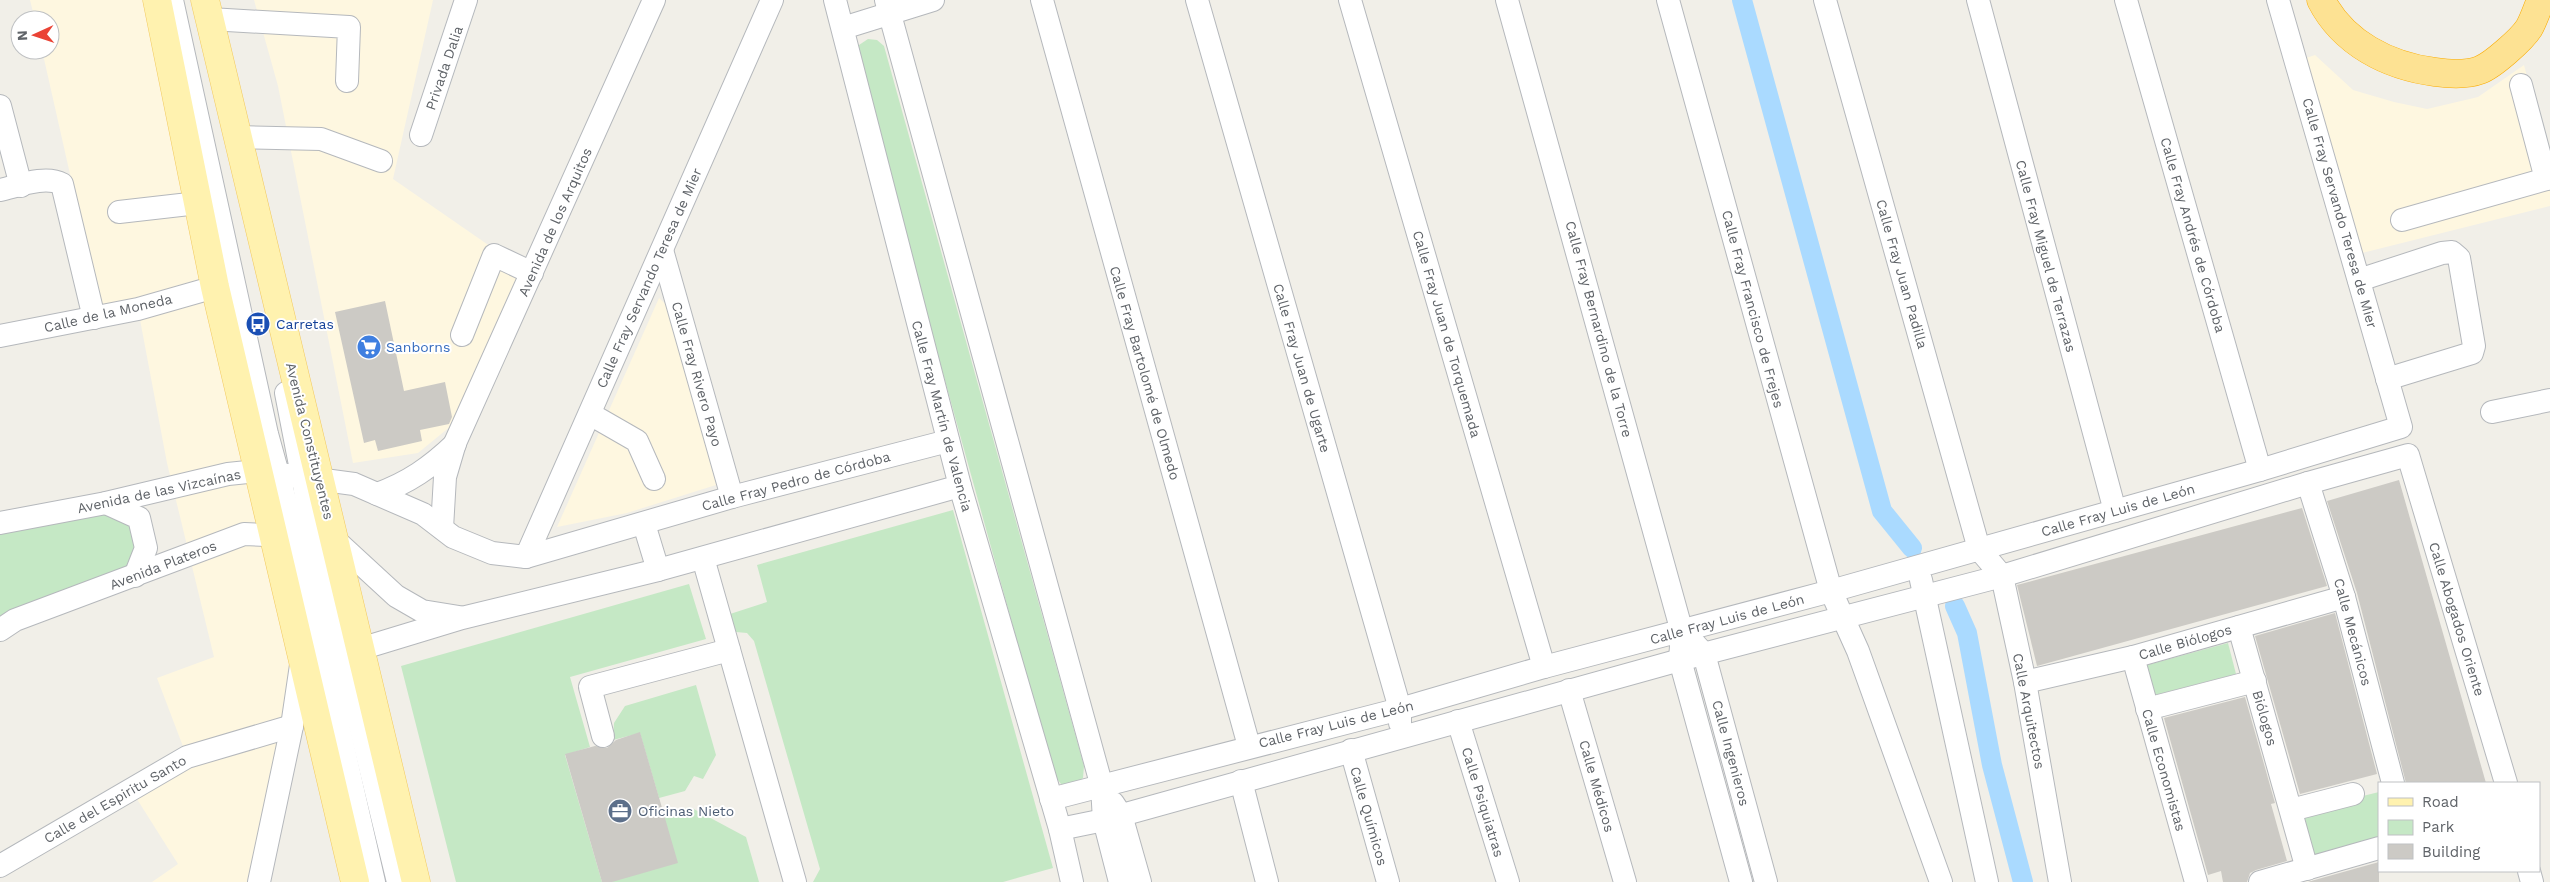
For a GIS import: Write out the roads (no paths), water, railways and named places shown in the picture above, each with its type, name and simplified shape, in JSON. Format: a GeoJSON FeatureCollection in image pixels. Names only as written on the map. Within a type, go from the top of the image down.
{"type":"FeatureCollection","features":[{"type":"Feature","properties":{"kind":"highway"},"geometry":{"type":"LineString","coordinates":[[2321,0],[2329,15],[2356,43],[2382,58],[2415,69],[2451,74],[2480,70],[2501,56],[2528,29],[2541,0]]}},
{"type":"Feature","properties":{"kind":"main road","name":"Avenida Constituyentes"},"geometry":{"type":"LineString","coordinates":[[157,0],[215,287],[267,472],[304,536],[360,649],[416,882]]}},
{"type":"Feature","properties":{"kind":"main road","name":"Avenida Constituyentes"},"geometry":{"type":"LineString","coordinates":[[203,6],[238,137],[311,478],[304,536],[301,661],[355,882]]}},
{"type":"Feature","properties":{"kind":"street"},"geometry":{"type":"LineString","coordinates":[[172,0],[267,472]]}},
{"type":"Feature","properties":{"kind":"street","name":"Privada Dalia"},"geometry":{"type":"LineString","coordinates":[[421,135],[466,0]]}},
{"type":"Feature","properties":{"kind":"street","name":"Avenida de los Arquitos"},"geometry":{"type":"LineString","coordinates":[[442,528],[445,477],[456,444],[650,0]]}},
{"type":"Feature","properties":{"kind":"street","name":"Calle Fray Servando Teresa de Mier"},"geometry":{"type":"LineString","coordinates":[[526,557],[772,0]]}},
{"type":"Feature","properties":{"kind":"street","name":"Calle Fray Martín de Valencia"},"geometry":{"type":"LineString","coordinates":[[835,0],[946,434],[1060,829],[1072,882]]}},
{"type":"Feature","properties":{"kind":"street"},"geometry":{"type":"LineString","coordinates":[[843,28],[888,6],[933,0]]}},
{"type":"Feature","properties":{"kind":"street","name":"Calle Fray Bartolomé de Olmedo"},"geometry":{"type":"LineString","coordinates":[[1042,0],[1249,746]]}},
{"type":"Feature","properties":{"kind":"street","name":"Calle Fray Juan de Ugarte"},"geometry":{"type":"LineString","coordinates":[[1197,0],[1400,709],[1399,737]]}},
{"type":"Feature","properties":{"kind":"street","name":"Calle Fray Juan de Torquemada"},"geometry":{"type":"LineString","coordinates":[[1350,0],[1544,668]]}},
{"type":"Feature","properties":{"kind":"street","name":"Calle Fray Bernardino de la Torre"},"geometry":{"type":"LineString","coordinates":[[1507,0],[1682,632],[1680,660]]}},
{"type":"Feature","properties":{"kind":"street","name":"Calle Fray Francisco de Frejes"},"geometry":{"type":"LineString","coordinates":[[1668,0],[1831,591],[1858,651],[1940,882]]}},
{"type":"Feature","properties":{"kind":"street","name":"Calle Fray Juan Padilla"},"geometry":{"type":"LineString","coordinates":[[1825,0],[1979,549]]}},
{"type":"Feature","properties":{"kind":"street","name":"Calle Fray Miguel de Terrazas"},"geometry":{"type":"LineString","coordinates":[[1978,0],[2115,512]]}},
{"type":"Feature","properties":{"kind":"street","name":"Calle Fray Andrés de Córdoba"},"geometry":{"type":"LineString","coordinates":[[2126,0],[2260,470]]}},
{"type":"Feature","properties":{"kind":"street","name":"Calle Fray Servando Teresa de Mier"},"geometry":{"type":"LineString","coordinates":[[2278,0],[2401,427]]}},
{"type":"Feature","properties":{"kind":"street"},"geometry":{"type":"LineString","coordinates":[[311,478],[246,213],[203,6],[349,27],[347,81]]}},
{"type":"Feature","properties":{"kind":"street"},"geometry":{"type":"LineString","coordinates":[[888,6],[1102,787],[1112,817],[1140,882]]}},
{"type":"Feature","properties":{"kind":"street"},"geometry":{"type":"LineString","coordinates":[[2402,220],[2548,179],[2521,85]]}},
{"type":"Feature","properties":{"kind":"street"},"geometry":{"type":"LineString","coordinates":[[0,106],[10,188],[55,180],[62,184],[94,318]]}},
{"type":"Feature","properties":{"kind":"street"},"geometry":{"type":"LineString","coordinates":[[238,137],[321,140],[381,161]]}},
{"type":"Feature","properties":{"kind":"street"},"geometry":{"type":"LineString","coordinates":[[119,212],[198,203]]}},
{"type":"Feature","properties":{"kind":"street"},"geometry":{"type":"LineString","coordinates":[[239,245],[280,432]]}},
{"type":"Feature","properties":{"kind":"street","name":"Calle Fray Rivero Payo"},"geometry":{"type":"LineString","coordinates":[[662,250],[732,497]]}},
{"type":"Feature","properties":{"kind":"street"},"geometry":{"type":"LineString","coordinates":[[2359,280],[2442,253],[2452,252],[2459,258],[2474,346],[2472,353],[2387,379]]}},
{"type":"Feature","properties":{"kind":"street"},"geometry":{"type":"LineString","coordinates":[[462,335],[494,255],[529,280]]}},
{"type":"Feature","properties":{"kind":"street","name":"Calle de la Moneda"},"geometry":{"type":"LineString","coordinates":[[0,336],[138,309],[215,287]]}},
{"type":"Feature","properties":{"kind":"street"},"geometry":{"type":"LineString","coordinates":[[2492,412],[2550,400]]}},
{"type":"Feature","properties":{"kind":"street"},"geometry":{"type":"LineString","coordinates":[[590,414],[637,441],[654,479]]}},
{"type":"Feature","properties":{"kind":"street","name":"Calle Fray Luis de León"},"geometry":{"type":"LineString","coordinates":[[1050,799],[1102,787],[1249,746],[1400,709],[1544,668],[1831,591],[1918,565],[2115,512],[2401,427]]}},
{"type":"Feature","properties":{"kind":"street","name":"Calle Fray Pedro de Córdoba"},"geometry":{"type":"LineString","coordinates":[[311,478],[354,484],[422,514],[453,537],[492,553],[526,557],[946,434]]}},
{"type":"Feature","properties":{"kind":"street","name":"Avenida de los Arquitos"},"geometry":{"type":"LineString","coordinates":[[377,494],[402,485],[419,475],[456,444]]}},
{"type":"Feature","properties":{"kind":"street","name":"Calle Fray Luis de León"},"geometry":{"type":"LineString","coordinates":[[1060,829],[1112,817],[1841,616],[2002,576],[2308,483],[2408,455]]}},
{"type":"Feature","properties":{"kind":"street","name":"Calle Abogados Oriente"},"geometry":{"type":"LineString","coordinates":[[2408,455],[2506,782]]}},
{"type":"Feature","properties":{"kind":"street","name":"Avenida de las Vizcaínas"},"geometry":{"type":"LineString","coordinates":[[0,523],[106,503],[228,474],[267,472],[311,478]]}},
{"type":"Feature","properties":{"kind":"street","name":"Calle Mecánicos"},"geometry":{"type":"LineString","coordinates":[[2308,483],[2344,597],[2393,782]]}},
{"type":"Feature","properties":{"kind":"street"},"geometry":{"type":"LineString","coordinates":[[360,649],[389,642],[462,618],[658,570],[960,486]]}},
{"type":"Feature","properties":{"kind":"street"},"geometry":{"type":"LineString","coordinates":[[106,503],[140,518],[146,548],[135,576]]}},
{"type":"Feature","properties":{"kind":"street"},"geometry":{"type":"LineString","coordinates":[[644,524],[658,570]]}},
{"type":"Feature","properties":{"kind":"street","name":"Avenida Plateros"},"geometry":{"type":"LineString","coordinates":[[0,630],[15,620],[244,534],[304,536]]}},
{"type":"Feature","properties":{"kind":"street"},"geometry":{"type":"LineString","coordinates":[[304,536],[422,611],[462,618]]}},
{"type":"Feature","properties":{"kind":"street"},"geometry":{"type":"LineString","coordinates":[[304,536],[374,882]]}},
{"type":"Feature","properties":{"kind":"street"},"geometry":{"type":"LineString","coordinates":[[304,536],[398,882]]}},
{"type":"Feature","properties":{"kind":"street","name":"Calle Arquitectos"},"geometry":{"type":"LineString","coordinates":[[1979,549],[2002,576],[2025,682],[2060,882]]}},
{"type":"Feature","properties":{"kind":"street"},"geometry":{"type":"LineString","coordinates":[[703,558],[795,882]]}},
{"type":"Feature","properties":{"kind":"street"},"geometry":{"type":"LineString","coordinates":[[1918,565],[1987,882]]}},
{"type":"Feature","properties":{"kind":"street","name":"Calle Biólogos"},"geometry":{"type":"LineString","coordinates":[[2025,682],[2133,658],[2344,597]]}},
{"type":"Feature","properties":{"kind":"street","name":"Biólogos"},"geometry":{"type":"LineString","coordinates":[[2239,627],[2307,869]]}},
{"type":"Feature","properties":{"kind":"street","name":"Calle Ingenieros"},"geometry":{"type":"LineString","coordinates":[[1682,632],[1704,654],[1766,882]]}},
{"type":"Feature","properties":{"kind":"street"},"geometry":{"type":"LineString","coordinates":[[603,736],[590,687],[729,650]]}},
{"type":"Feature","properties":{"kind":"street","name":"Calle Economistas"},"geometry":{"type":"LineString","coordinates":[[2133,658],[2196,882]]}},
{"type":"Feature","properties":{"kind":"street","name":"Calle Ingenieros"},"geometry":{"type":"LineString","coordinates":[[1680,660],[1741,882]]}},
{"type":"Feature","properties":{"kind":"street"},"geometry":{"type":"LineString","coordinates":[[259,882],[292,726],[301,661]]}},
{"type":"Feature","properties":{"kind":"street"},"geometry":{"type":"LineString","coordinates":[[2147,709],[2255,681]]}},
{"type":"Feature","properties":{"kind":"street","name":"Calle Médicos"},"geometry":{"type":"LineString","coordinates":[[1569,690],[1624,882]]}},
{"type":"Feature","properties":{"kind":"street","name":"Calle Psiquiatras"},"geometry":{"type":"LineString","coordinates":[[1458,721],[1508,882]]}},
{"type":"Feature","properties":{"kind":"street","name":"Calle del Espiritu Santo"},"geometry":{"type":"LineString","coordinates":[[0,866],[130,788],[187,757],[292,726]]}},
{"type":"Feature","properties":{"kind":"street","name":"Calle Químicos"},"geometry":{"type":"LineString","coordinates":[[1351,750],[1388,882]]}},
{"type":"Feature","properties":{"kind":"street"},"geometry":{"type":"LineString","coordinates":[[1241,781],[1266,882]]}},
{"type":"Feature","properties":{"kind":"street"},"geometry":{"type":"LineString","coordinates":[[2291,810],[2353,794]]}},
{"type":"Feature","properties":{"kind":"street"},"geometry":{"type":"LineString","coordinates":[[1112,817],[1120,882]]}},
{"type":"Feature","properties":{"kind":"street"},"geometry":{"type":"LineString","coordinates":[[2260,882],[2378,848]]}},
{"type":"Feature","properties":{"kind":"waterway"},"geometry":{"type":"LineString","coordinates":[[1742,0],[1882,511],[1912,548]]}},
{"type":"Feature","properties":{"kind":"waterway"},"geometry":{"type":"LineString","coordinates":[[1955,606],[1967,633],[1992,765],[2023,882]]}},
{"type":"Feature","properties":{"kind":"place","name":"Carretas"},"geometry":{"type":"Point","coordinates":[258,324]}},
{"type":"Feature","properties":{"kind":"place","name":"Sanborns"},"geometry":{"type":"Point","coordinates":[369,347]}},
{"type":"Feature","properties":{"kind":"place","name":"Oficinas Nieto"},"geometry":{"type":"Point","coordinates":[620,811]}}]}
